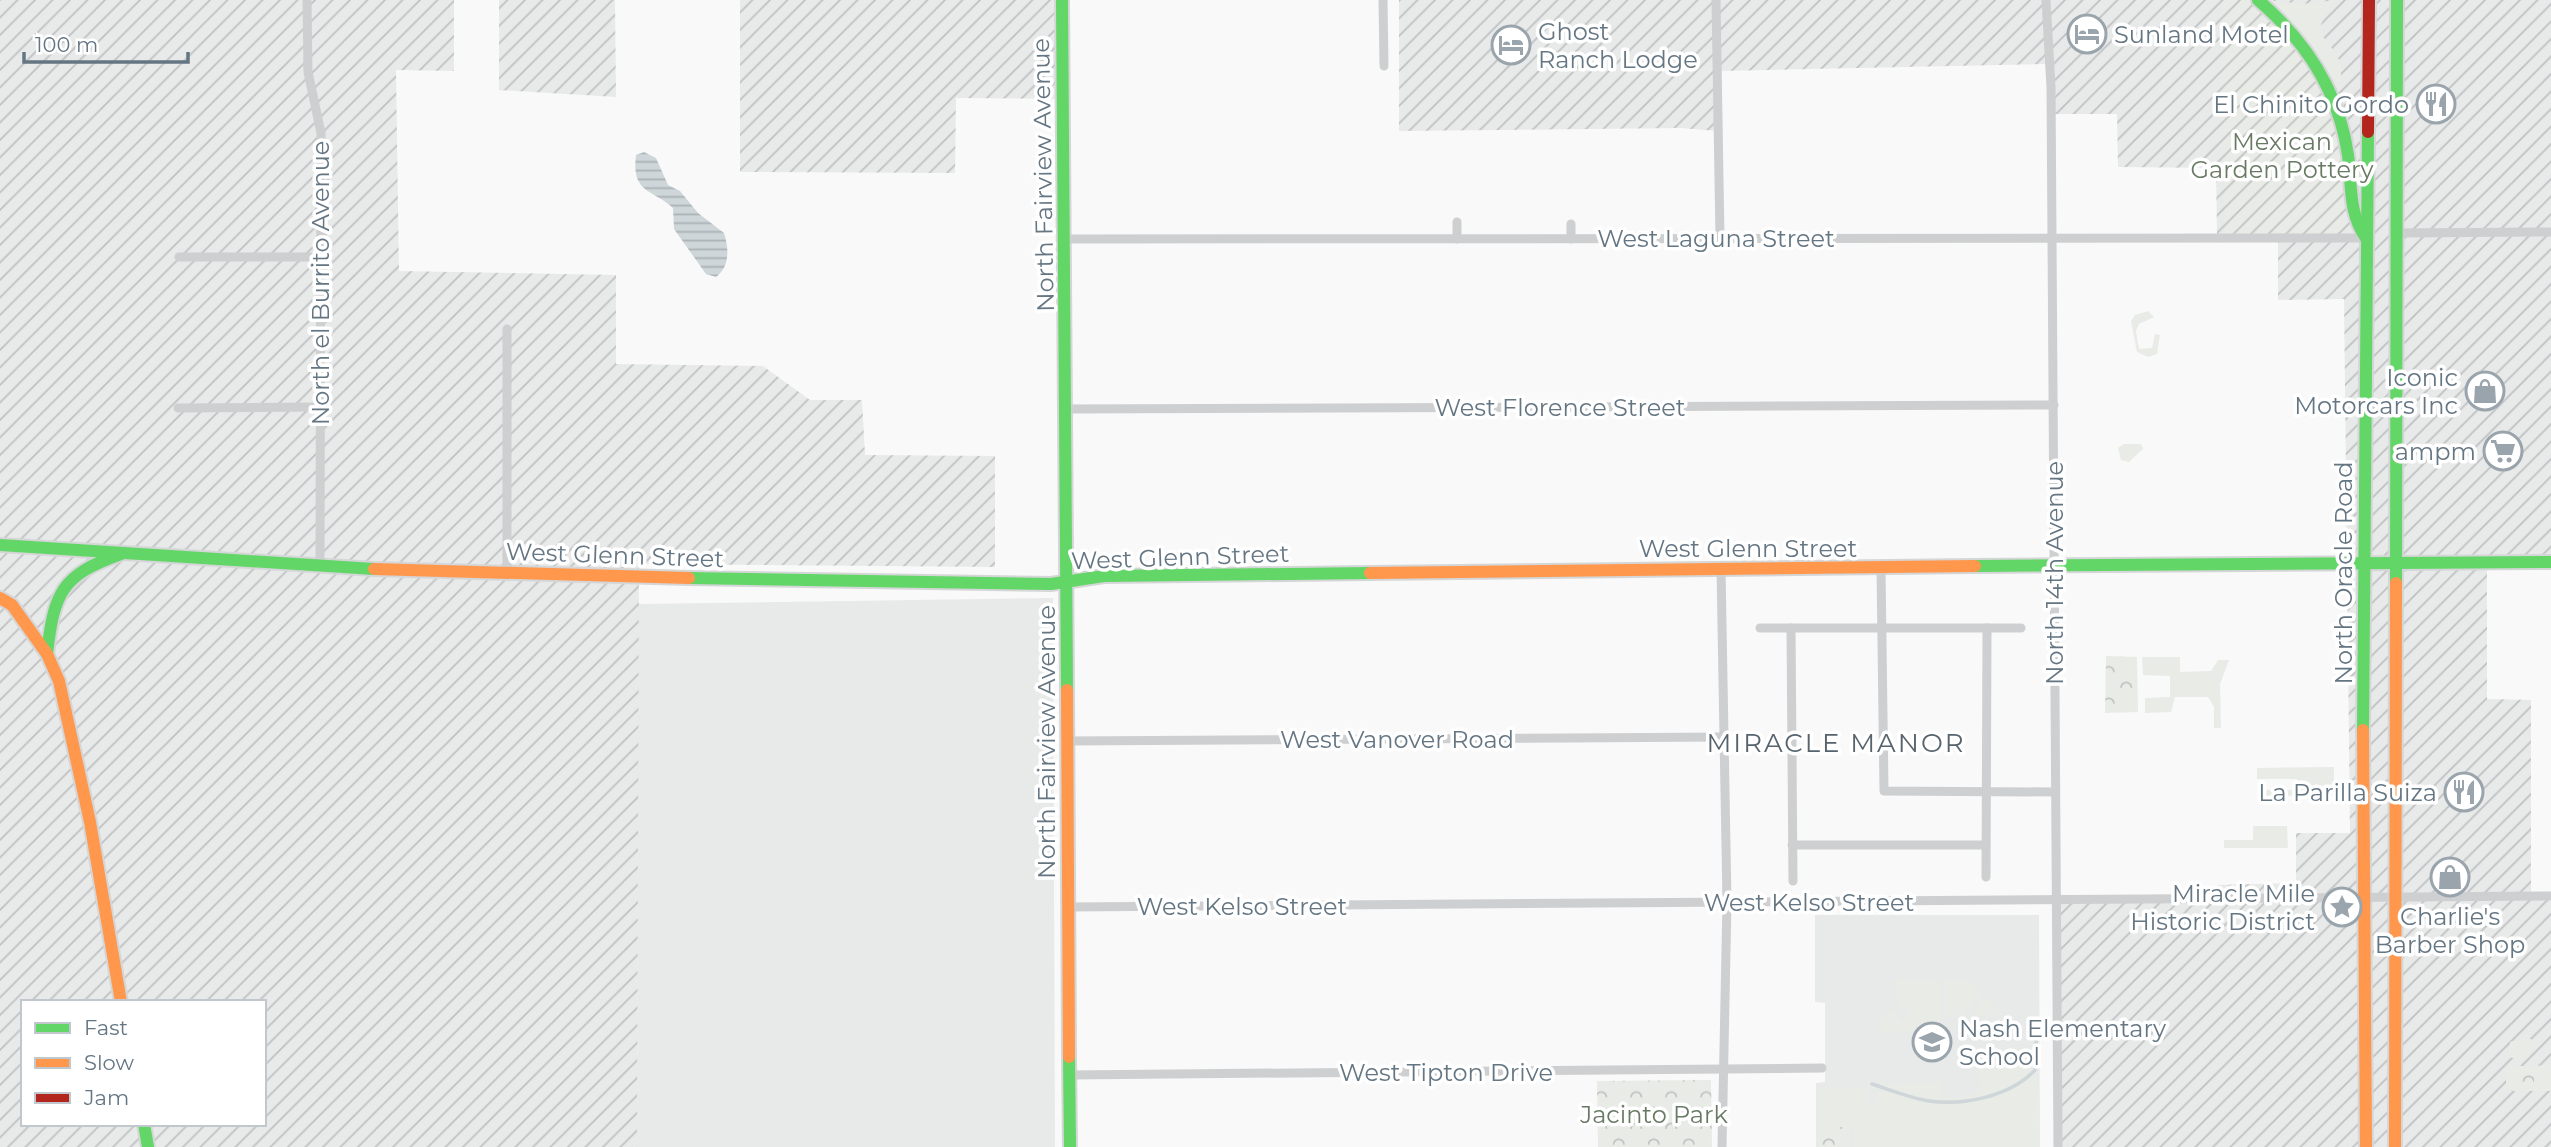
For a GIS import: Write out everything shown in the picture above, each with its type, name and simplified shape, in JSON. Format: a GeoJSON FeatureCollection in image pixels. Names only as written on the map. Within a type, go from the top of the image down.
{"type":"FeatureCollection","features":[{"type":"Feature","properties":{"kind":"main road","name":"North Fairview Avenue"},"geometry":{"type":"LineString","coordinates":[[1062,0],[1067,409],[1070,1147]]}},
{"type":"Feature","properties":{"kind":"main road"},"geometry":{"type":"LineString","coordinates":[[2258,0],[2295,35],[2328,84],[2346,140],[2352,215],[2366,238]]}},
{"type":"Feature","properties":{"kind":"main road","name":"North Oracle Road"},"geometry":{"type":"LineString","coordinates":[[2366,1147],[2364,564],[2369,0]]}},
{"type":"Feature","properties":{"kind":"main road","name":"North Oracle Road"},"geometry":{"type":"LineString","coordinates":[[2395,1147],[2397,0]]}},
{"type":"Feature","properties":{"kind":"main road","name":"West Glenn Street"},"geometry":{"type":"LineString","coordinates":[[0,545],[320,567],[731,580],[1051,584],[1104,576],[2551,562]]}},
{"type":"Feature","properties":{"kind":"main road"},"geometry":{"type":"LineString","coordinates":[[47,654],[52,607],[61,584],[82,568],[126,552]]}},
{"type":"Feature","properties":{"kind":"main road"},"geometry":{"type":"LineString","coordinates":[[0,598],[12,605],[47,654],[59,681],[90,822],[121,1000]]}},
{"type":"Feature","properties":{"kind":"main road"},"geometry":{"type":"LineString","coordinates":[[144,1126],[148,1147]]}},
{"type":"Feature","properties":{"kind":"street","name":"North el Burrito Avenue"},"geometry":{"type":"LineString","coordinates":[[307,0],[308,72],[321,133],[320,567]]}},
{"type":"Feature","properties":{"kind":"street"},"geometry":{"type":"LineString","coordinates":[[1383,0],[1384,66]]}},
{"type":"Feature","properties":{"kind":"street"},"geometry":{"type":"LineString","coordinates":[[1716,0],[1720,238]]}},
{"type":"Feature","properties":{"kind":"street","name":"North 14th Avenue"},"geometry":{"type":"LineString","coordinates":[[2046,0],[2054,405],[2058,1147]]}},
{"type":"Feature","properties":{"kind":"street"},"geometry":{"type":"LineString","coordinates":[[1457,222],[1457,239]]}},
{"type":"Feature","properties":{"kind":"street"},"geometry":{"type":"LineString","coordinates":[[1570,224],[1571,239]]}},
{"type":"Feature","properties":{"kind":"street"},"geometry":{"type":"LineString","coordinates":[[2395,233],[2551,232]]}},
{"type":"Feature","properties":{"kind":"street","name":"West Laguna Street"},"geometry":{"type":"LineString","coordinates":[[1065,239],[2366,238]]}},
{"type":"Feature","properties":{"kind":"street"},"geometry":{"type":"LineString","coordinates":[[179,257],[321,257]]}},
{"type":"Feature","properties":{"kind":"street"},"geometry":{"type":"LineString","coordinates":[[507,329],[507,572]]}},
{"type":"Feature","properties":{"kind":"street","name":"West Florence Street"},"geometry":{"type":"LineString","coordinates":[[1067,409],[2054,405]]}},
{"type":"Feature","properties":{"kind":"street"},"geometry":{"type":"LineString","coordinates":[[178,408],[319,407]]}},
{"type":"Feature","properties":{"kind":"street"},"geometry":{"type":"LineString","coordinates":[[1881,568],[1885,791],[2055,792]]}},
{"type":"Feature","properties":{"kind":"street"},"geometry":{"type":"LineString","coordinates":[[1721,569],[1727,902],[1723,1147]]}},
{"type":"Feature","properties":{"kind":"street"},"geometry":{"type":"LineString","coordinates":[[1760,628],[2021,628]]}},
{"type":"Feature","properties":{"kind":"street"},"geometry":{"type":"LineString","coordinates":[[1791,628],[1794,881]]}},
{"type":"Feature","properties":{"kind":"street"},"geometry":{"type":"LineString","coordinates":[[1986,877],[1987,628]]}},
{"type":"Feature","properties":{"kind":"street","name":"West Vanover Road"},"geometry":{"type":"LineString","coordinates":[[1068,741],[1726,737]]}},
{"type":"Feature","properties":{"kind":"street"},"geometry":{"type":"LineString","coordinates":[[1792,845],[1986,845]]}},
{"type":"Feature","properties":{"kind":"street","name":"West Kelso Street"},"geometry":{"type":"LineString","coordinates":[[1068,908],[2551,896]]}},
{"type":"Feature","properties":{"kind":"street","name":"West Tipton Drive"},"geometry":{"type":"LineString","coordinates":[[1070,1075],[1822,1068]]}},
{"type":"Feature","properties":{"kind":"shaded area"},"geometry":{"type":"Polygon","coordinates":[[[0,0],[454,0],[454,71],[396,70],[399,271],[616,275],[616,364],[763,366],[810,400],[862,400],[865,455],[995,456],[995,567],[639,564],[637,1147],[0,1147],[0,0]]]}},
{"type":"Feature","properties":{"kind":"shaded area"},"geometry":{"type":"Polygon","coordinates":[[[499,0],[615,0],[616,97],[499,90],[499,0]]]}},
{"type":"Feature","properties":{"kind":"shaded area"},"geometry":{"type":"Polygon","coordinates":[[[740,0],[1062,0],[1063,99],[956,98],[955,173],[740,172],[740,0]]]}},
{"type":"Feature","properties":{"kind":"shaded area"},"geometry":{"type":"Polygon","coordinates":[[[1399,0],[2551,0],[2551,562],[2487,563],[2487,699],[2531,700],[2531,896],[2551,896],[2551,1147],[2058,1147],[2058,902],[2217,900],[2217,885],[2296,883],[2296,833],[2350,833],[2344,299],[2278,300],[2278,237],[2217,237],[2216,168],[2118,167],[2117,114],[2051,114],[2048,64],[1718,71],[1718,131],[1680,128],[1399,131],[1399,0]]]}},
{"type":"Feature","properties":{"kind":"shaded area"},"geometry":{"type":"Polygon","coordinates":[[[644,152],[656,158],[668,185],[680,191],[698,213],[724,233],[727,245],[726,263],[716,277],[706,274],[674,229],[673,208],[640,184],[635,168],[636,155],[644,152]]]}},
{"type":"Feature","properties":{"kind":"shaded area"},"geometry":{"type":"Polygon","coordinates":[[[1053,598],[1055,1147],[637,1147],[638,604],[1053,598]]]}},
{"type":"Feature","properties":{"kind":"shaded area","name":"Nash Elementary School"},"geometry":{"type":"Polygon","coordinates":[[[1815,915],[2039,915],[2040,1147],[1816,1147],[1816,1083],[1825,1082],[1825,1003],[1815,1002],[1815,915]]]}},
{"type":"Feature","properties":{"kind":"green space","name":"Mexican Garden Pottery"},"geometry":{"type":"Polygon","coordinates":[[[2223,0],[2244,0],[2273,22],[2324,88],[2340,148],[2342,237],[2225,237],[2223,0]]]}},
{"type":"Feature","properties":{"kind":"green space"},"geometry":{"type":"Polygon","coordinates":[[[2268,0],[2302,4],[2337,0],[2322,22],[2321,29],[2341,64],[2341,81],[2334,85],[2268,0]]]}},
{"type":"Feature","properties":{"kind":"green space"},"geometry":{"type":"Polygon","coordinates":[[[2148,311],[2154,317],[2139,324],[2136,331],[2139,349],[2152,348],[2155,334],[2160,335],[2157,354],[2148,357],[2137,352],[2131,321],[2135,315],[2148,311]]]}},
{"type":"Feature","properties":{"kind":"green space"},"geometry":{"type":"Polygon","coordinates":[[[2124,444],[2141,444],[2143,449],[2129,462],[2121,460],[2118,448],[2124,444]]]}},
{"type":"Feature","properties":{"kind":"green space"},"geometry":{"type":"Polygon","coordinates":[[[2106,656],[2137,657],[2138,712],[2105,713],[2106,656]]]}},
{"type":"Feature","properties":{"kind":"green space"},"geometry":{"type":"Polygon","coordinates":[[[2142,657],[2180,657],[2180,672],[2211,671],[2218,660],[2229,660],[2220,684],[2221,728],[2214,728],[2214,707],[2208,697],[2175,697],[2171,712],[2145,713],[2145,698],[2170,697],[2170,676],[2143,675],[2142,657]]]}},
{"type":"Feature","properties":{"kind":"green space"},"geometry":{"type":"Polygon","coordinates":[[[2334,767],[2334,795],[2258,796],[2258,790],[2297,790],[2297,779],[2257,779],[2257,768],[2334,767]]]}},
{"type":"Feature","properties":{"kind":"green space"},"geometry":{"type":"Polygon","coordinates":[[[2253,826],[2287,826],[2288,848],[2224,848],[2224,840],[2253,840],[2253,826]]]}},
{"type":"Feature","properties":{"kind":"green space"},"geometry":{"type":"Polygon","coordinates":[[[1896,980],[1940,980],[1940,1028],[1935,1032],[1879,1033],[1879,1019],[1890,1008],[1903,1021],[1910,1014],[1895,998],[1896,980]]]}},
{"type":"Feature","properties":{"kind":"green space"},"geometry":{"type":"Polygon","coordinates":[[[1945,980],[1969,980],[1983,992],[1982,996],[1963,1016],[1945,1017],[1945,980]]]}},
{"type":"Feature","properties":{"kind":"green space"},"geometry":{"type":"Polygon","coordinates":[[[1984,998],[1988,998],[2006,1015],[1977,1016],[1972,1011],[1984,998]]]}},
{"type":"Feature","properties":{"kind":"green space"},"geometry":{"type":"Polygon","coordinates":[[[2531,1039],[2538,1046],[2522,1060],[2509,1057],[2510,1042],[2531,1039]]]}},
{"type":"Feature","properties":{"kind":"green space"},"geometry":{"type":"Polygon","coordinates":[[[2012,1064],[2028,1064],[2036,1077],[2036,1091],[2039,1091],[2039,1147],[1853,1147],[1852,1127],[1818,1127],[1818,1088],[1867,1088],[1869,1108],[1877,1099],[1881,1078],[1886,1084],[1941,1083],[1941,1095],[1963,1097],[1982,1087],[1978,1068],[2008,1067],[2012,1064]]]}},
{"type":"Feature","properties":{"kind":"green space"},"geometry":{"type":"Polygon","coordinates":[[[2551,1065],[2551,1091],[2534,1091],[2534,1066],[2551,1065]]]}},
{"type":"Feature","properties":{"kind":"green space"},"geometry":{"type":"Polygon","coordinates":[[[2506,1066],[2534,1066],[2534,1091],[2506,1091],[2506,1066]]]}},
{"type":"Feature","properties":{"kind":"green space","name":"Jacinto Park"},"geometry":{"type":"Polygon","coordinates":[[[1711,1080],[1712,1147],[1598,1147],[1597,1081],[1711,1080]]]}},
{"type":"Feature","properties":{"kind":"green space"},"geometry":{"type":"Polygon","coordinates":[[[1818,1127],[1850,1127],[1850,1147],[1818,1147],[1818,1127]]]}},
{"type":"Feature","properties":{"kind":"waterway"},"geometry":{"type":"LineString","coordinates":[[1872,1084],[1914,1098],[1943,1102],[1972,1100],[2000,1093],[2013,1087],[2035,1070],[2037,1019]]}},
{"type":"Feature","properties":{"kind":"traffic: fast"},"geometry":{"type":"LineString","coordinates":[[1062,0],[1067,690]]}},
{"type":"Feature","properties":{"kind":"traffic: fast"},"geometry":{"type":"LineString","coordinates":[[2258,0],[2305,50],[2328,89],[2344,132],[2353,208],[2366,238]]}},
{"type":"Feature","properties":{"kind":"traffic: fast"},"geometry":{"type":"LineString","coordinates":[[2396,583],[2397,0]]}},
{"type":"Feature","properties":{"kind":"traffic: fast"},"geometry":{"type":"LineString","coordinates":[[2363,730],[2368,132]]}},
{"type":"Feature","properties":{"kind":"traffic: fast"},"geometry":{"type":"LineString","coordinates":[[0,545],[374,569]]}},
{"type":"Feature","properties":{"kind":"traffic: fast"},"geometry":{"type":"LineString","coordinates":[[47,654],[53,616],[64,589],[85,570],[121,554]]}},
{"type":"Feature","properties":{"kind":"traffic: fast"},"geometry":{"type":"LineString","coordinates":[[1975,566],[2551,562]]}},
{"type":"Feature","properties":{"kind":"traffic: fast"},"geometry":{"type":"LineString","coordinates":[[689,578],[1051,584],[1104,576],[1370,573]]}},
{"type":"Feature","properties":{"kind":"traffic: fast"},"geometry":{"type":"LineString","coordinates":[[1069,1057],[1070,1147]]}},
{"type":"Feature","properties":{"kind":"traffic: fast"},"geometry":{"type":"LineString","coordinates":[[144,1126],[148,1147]]}},
{"type":"Feature","properties":{"kind":"traffic: slow"},"geometry":{"type":"LineString","coordinates":[[1370,573],[1975,566]]}},
{"type":"Feature","properties":{"kind":"traffic: slow"},"geometry":{"type":"LineString","coordinates":[[374,569],[689,578]]}},
{"type":"Feature","properties":{"kind":"traffic: slow"},"geometry":{"type":"LineString","coordinates":[[2395,1147],[2396,583]]}},
{"type":"Feature","properties":{"kind":"traffic: slow"},"geometry":{"type":"LineString","coordinates":[[0,598],[12,605],[47,654],[59,681],[90,822],[121,1000]]}},
{"type":"Feature","properties":{"kind":"traffic: slow"},"geometry":{"type":"LineString","coordinates":[[1067,690],[1069,1057]]}},
{"type":"Feature","properties":{"kind":"traffic: slow"},"geometry":{"type":"LineString","coordinates":[[2363,730],[2366,1147]]}},
{"type":"Feature","properties":{"kind":"traffic: jam"},"geometry":{"type":"LineString","coordinates":[[2368,132],[2369,0]]}},
{"type":"Feature","properties":{"kind":"place","name":"Sunland Motel"},"geometry":{"type":"Point","coordinates":[2087,34]}},
{"type":"Feature","properties":{"kind":"place","name":"Ghost Ranch Lodge"},"geometry":{"type":"Point","coordinates":[1511,45]}},
{"type":"Feature","properties":{"kind":"place","name":"El Chinito Gordo"},"geometry":{"type":"Point","coordinates":[2436,104]}},
{"type":"Feature","properties":{"kind":"place","name":"Iconic Motorcars Inc"},"geometry":{"type":"Point","coordinates":[2485,391]}},
{"type":"Feature","properties":{"kind":"place","name":"ampm"},"geometry":{"type":"Point","coordinates":[2503,451]}},
{"type":"Feature","properties":{"kind":"place","name":"La Parilla Suiza"},"geometry":{"type":"Point","coordinates":[2464,792]}},
{"type":"Feature","properties":{"kind":"place","name":"Charlie's Barber Shop"},"geometry":{"type":"Point","coordinates":[2450,877]}},
{"type":"Feature","properties":{"kind":"place","name":"Miracle Mile Historic District"},"geometry":{"type":"Point","coordinates":[2342,907]}},
{"type":"Feature","properties":{"kind":"place","name":"Nash Elementary School"},"geometry":{"type":"Point","coordinates":[1932,1042]}},
{"type":"Feature","properties":{"kind":"district","name":"MIRACLE MANOR"},"geometry":{"type":"Point","coordinates":[1836,743]}}]}
